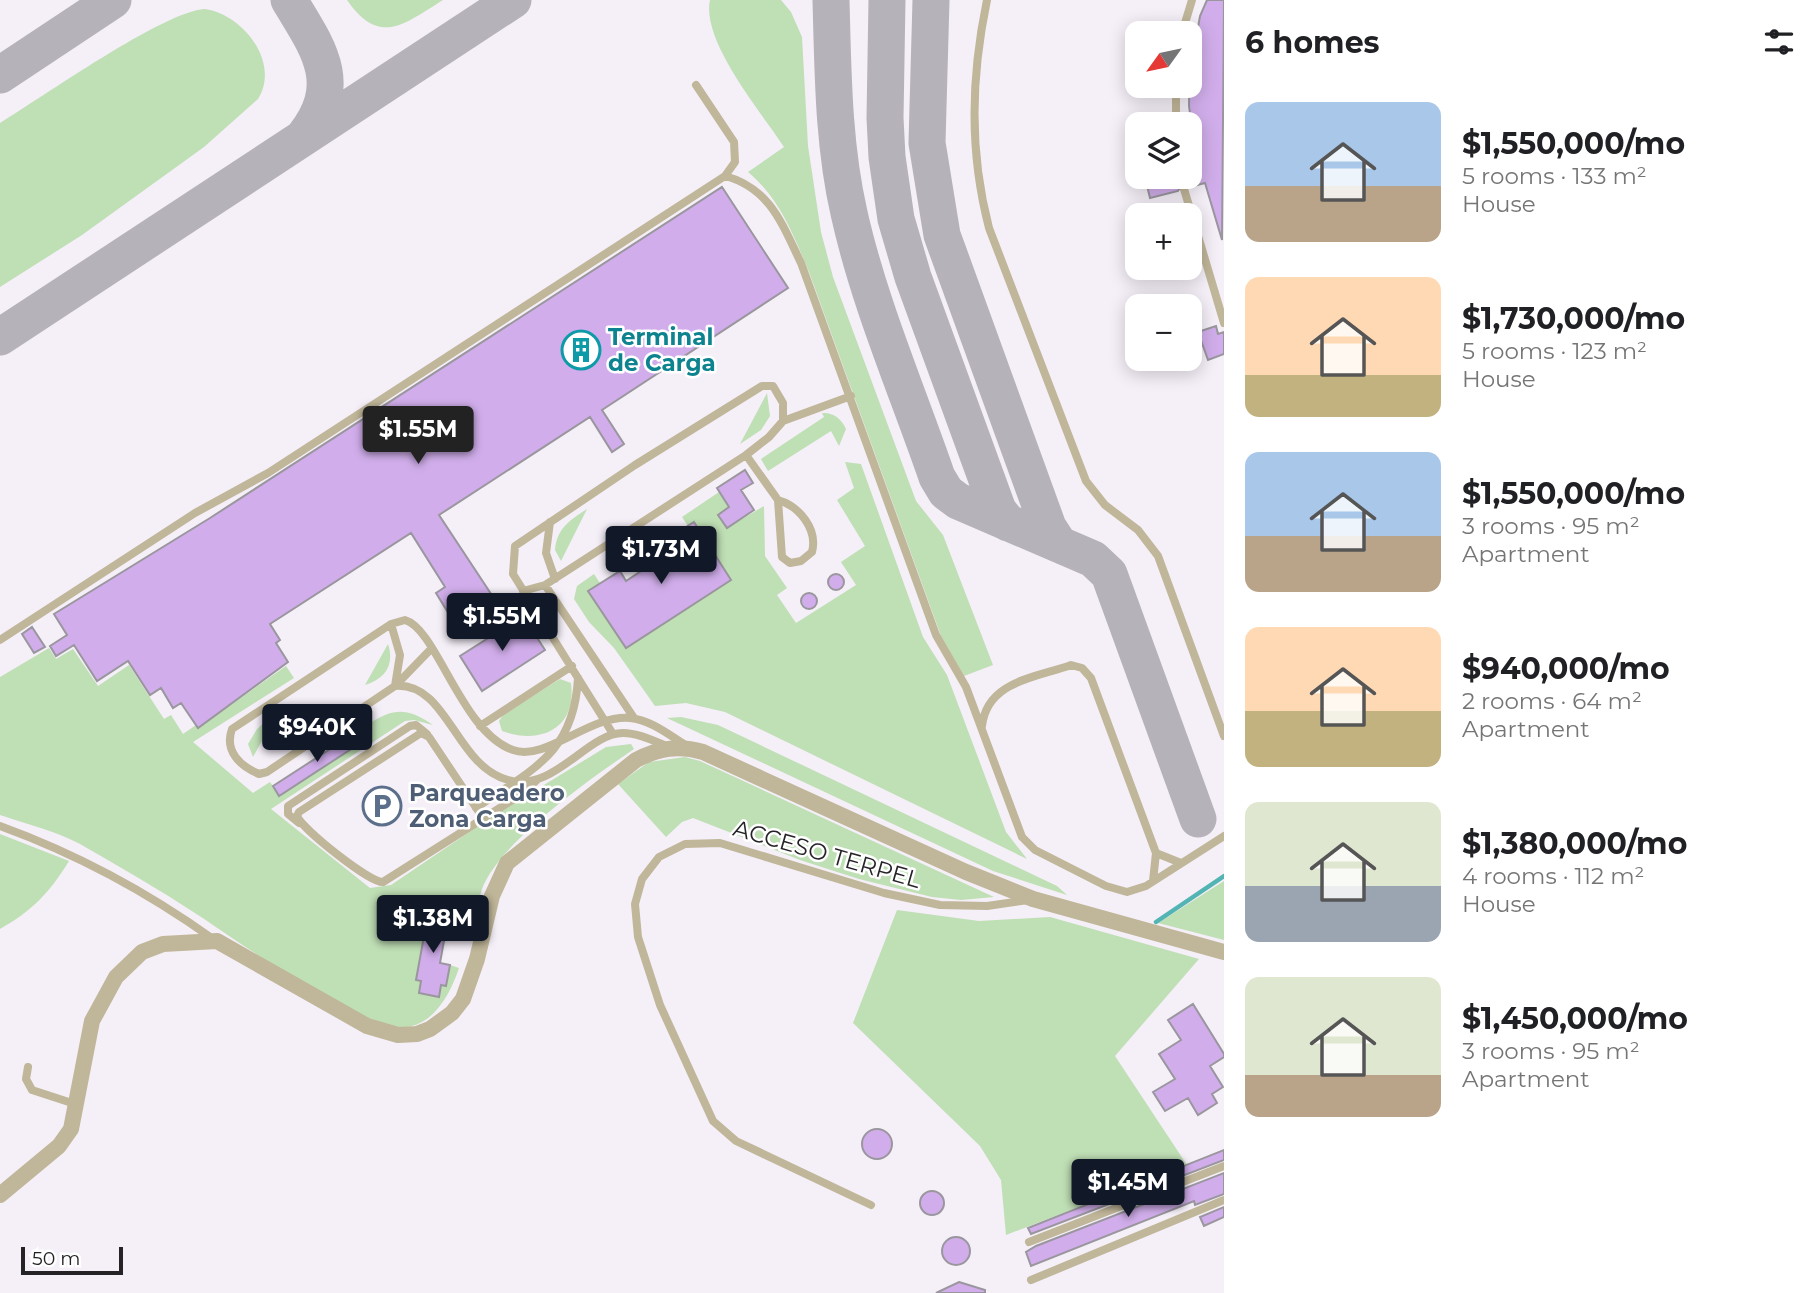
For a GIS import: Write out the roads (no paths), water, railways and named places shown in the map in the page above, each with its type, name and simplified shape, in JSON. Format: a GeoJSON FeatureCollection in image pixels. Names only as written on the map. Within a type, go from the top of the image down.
{"type":"FeatureCollection","features":[{"type":"Feature","properties":{"kind":"street"},"geometry":{"type":"LineString","coordinates":[[0,1195],[59,1146],[71,1129],[78,1105],[92,1021],[116,976],[142,952],[163,944],[217,941],[367,1026],[398,1035],[417,1034],[452,1013],[463,999],[477,959],[492,896],[507,863],[635,760],[660,749],[691,749],[965,872],[1033,899],[1109,923],[1224,952]]}},
{"type":"Feature","properties":{"kind":"lane"},"geometry":{"type":"LineString","coordinates":[[987,0],[974,77],[972,116],[980,185],[989,228],[1086,481],[1105,505],[1138,530],[1158,556],[1224,736]]}},
{"type":"Feature","properties":{"kind":"lane"},"geometry":{"type":"LineString","coordinates":[[1186,21],[1192,0]]}},
{"type":"Feature","properties":{"kind":"lane"},"geometry":{"type":"LineString","coordinates":[[0,640],[195,513],[268,473],[725,176],[735,162],[734,142],[696,85]]}},
{"type":"Feature","properties":{"kind":"lane"},"geometry":{"type":"LineString","coordinates":[[725,176],[743,181],[758,191],[773,209],[801,263],[936,635],[959,672],[1018,828],[1027,844],[1118,891],[1136,890],[1224,836]]}},
{"type":"Feature","properties":{"kind":"lane"},"geometry":{"type":"LineString","coordinates":[[1184,189],[1224,323]]}},
{"type":"Feature","properties":{"kind":"lane"},"geometry":{"type":"LineString","coordinates":[[613,734],[511,568],[515,546],[762,386],[773,386],[780,396],[783,421]]}},
{"type":"Feature","properties":{"kind":"lane"},"geometry":{"type":"LineString","coordinates":[[523,591],[545,585],[555,579],[746,454],[769,437],[783,421],[851,396]]}},
{"type":"Feature","properties":{"kind":"lane"},"geometry":{"type":"LineString","coordinates":[[746,454],[778,500],[796,509],[813,538],[811,552],[796,563],[785,561],[780,550],[778,500]]}},
{"type":"Feature","properties":{"kind":"lane"},"geometry":{"type":"LineString","coordinates":[[550,522],[546,553],[555,579]]}},
{"type":"Feature","properties":{"kind":"lane"},"geometry":{"type":"LineString","coordinates":[[545,585],[635,718]]}},
{"type":"Feature","properties":{"kind":"lane"},"geometry":{"type":"LineString","coordinates":[[431,649],[395,686],[267,772],[259,774],[249,770],[229,746],[232,729],[398,621],[411,622],[431,649],[480,726],[496,741],[523,752],[604,720],[635,718],[652,724],[691,749]]}},
{"type":"Feature","properties":{"kind":"lane"},"geometry":{"type":"LineString","coordinates":[[391,624],[400,655],[395,686]]}},
{"type":"Feature","properties":{"kind":"lane"},"geometry":{"type":"LineString","coordinates":[[981,729],[986,708],[1001,690],[1071,665],[1082,668],[1091,678],[1156,853],[1153,881]]}},
{"type":"Feature","properties":{"kind":"lane"},"geometry":{"type":"LineString","coordinates":[[480,726],[572,666]]}},
{"type":"Feature","properties":{"kind":"lane"},"geometry":{"type":"LineString","coordinates":[[476,808],[514,782],[565,737],[577,707],[578,678]]}},
{"type":"Feature","properties":{"kind":"lane"},"geometry":{"type":"LineString","coordinates":[[395,686],[422,690],[473,760],[488,772],[514,782],[536,781]]}},
{"type":"Feature","properties":{"kind":"lane"},"geometry":{"type":"LineString","coordinates":[[483,818],[427,734],[416,725],[410,726],[288,806],[288,814],[378,883],[388,881],[483,818],[536,781],[613,734],[635,734],[671,748]]}},
{"type":"Feature","properties":{"kind":"lane"},"geometry":{"type":"LineString","coordinates":[[303,826],[298,820],[299,812],[417,734],[427,734]]}},
{"type":"Feature","properties":{"kind":"lane"},"geometry":{"type":"LineString","coordinates":[[0,826],[105,871],[162,903],[217,941]]}},
{"type":"Feature","properties":{"kind":"lane","name":"ACCESO TERPEL"},"geometry":{"type":"LineString","coordinates":[[871,1205],[736,1141],[713,1121],[660,1005],[638,937],[635,904],[642,879],[659,857],[685,844],[720,844],[884,893],[940,905],[987,906],[1033,899]]}},
{"type":"Feature","properties":{"kind":"lane"},"geometry":{"type":"LineString","coordinates":[[1156,853],[1181,863]]}},
{"type":"Feature","properties":{"kind":"lane"},"geometry":{"type":"LineString","coordinates":[[28,1067],[26,1079],[32,1090],[78,1105]]}},
{"type":"Feature","properties":{"kind":"lane"},"geometry":{"type":"LineString","coordinates":[[1029,1242],[1224,1166]]}},
{"type":"Feature","properties":{"kind":"lane"},"geometry":{"type":"LineString","coordinates":[[1031,1280],[1224,1200]]}},
{"type":"Feature","properties":{"kind":"waterway"},"geometry":{"type":"LineString","coordinates":[[1156,922],[1224,876]]}},
{"type":"Feature","properties":{"kind":"place","name":"Terminal de Carga"},"geometry":{"type":"Point","coordinates":[581,350]}},
{"type":"Feature","properties":{"kind":"place","name":"Parqueadero Zona Carga"},"geometry":{"type":"Point","coordinates":[382,806]}}]}
